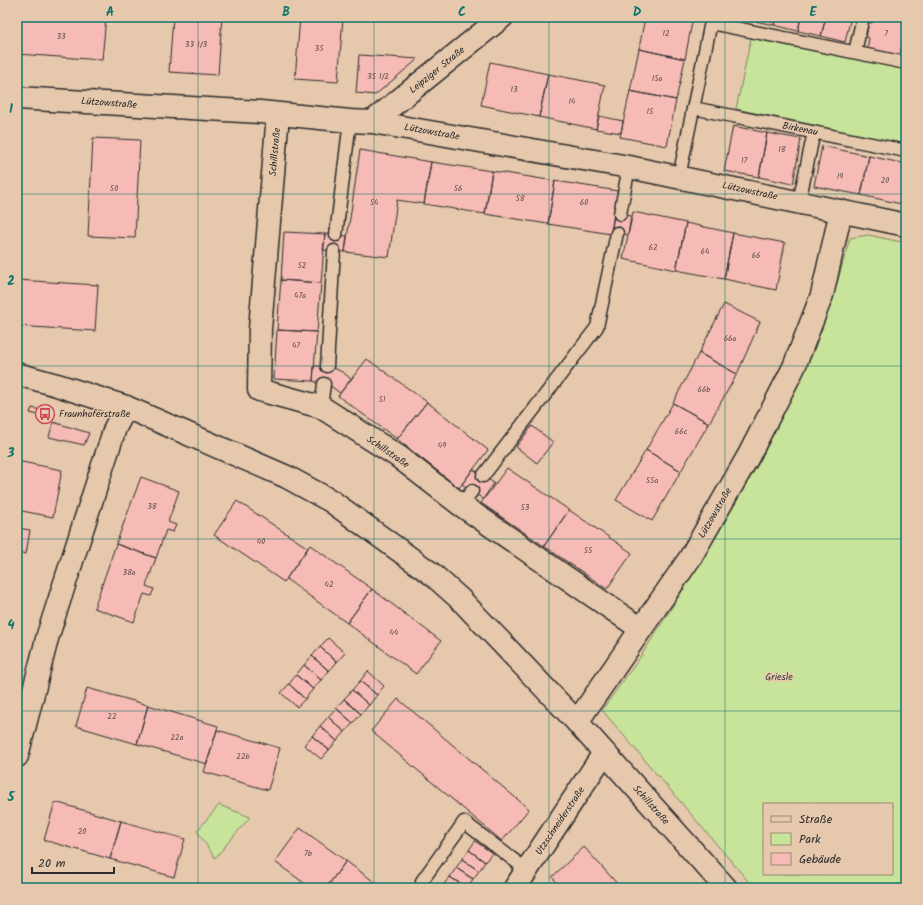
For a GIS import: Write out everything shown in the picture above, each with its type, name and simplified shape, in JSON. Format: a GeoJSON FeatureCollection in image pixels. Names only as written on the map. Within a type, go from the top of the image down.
{"type":"FeatureCollection","features":[{"type":"Feature","properties":{"kind":"street","name":"Leipziger Straße"},"geometry":{"type":"LineString","coordinates":[[372,122],[502,17]]}},
{"type":"Feature","properties":{"kind":"street","name":"Lützowstraße"},"geometry":{"type":"LineString","coordinates":[[17,98],[260,112],[372,122],[629,167],[906,225]]}},
{"type":"Feature","properties":{"kind":"street","name":"Schillstraße"},"geometry":{"type":"LineString","coordinates":[[278,114],[260,329],[259,390],[320,407],[466,498],[641,629]]}},
{"type":"Feature","properties":{"kind":"street","name":"Lützowstraße"},"geometry":{"type":"LineString","coordinates":[[641,629],[690,558],[749,455],[794,367],[822,295],[841,211]]}},
{"type":"Feature","properties":{"kind":"street","name":"Schillstraße"},"geometry":{"type":"LineString","coordinates":[[17,374],[126,407],[287,477],[331,501],[432,574],[461,600],[577,722],[726,888]]}},
{"type":"Feature","properties":{"kind":"street"},"geometry":{"type":"LineString","coordinates":[[17,756],[48,635],[115,428],[126,407]]}},
{"type":"Feature","properties":{"kind":"street"},"geometry":{"type":"LineString","coordinates":[[577,722],[641,629]]}},
{"type":"Feature","properties":{"kind":"street","name":"Utzschneiderstraße"},"geometry":{"type":"LineString","coordinates":[[515,888],[604,753]]}},
{"type":"Feature","properties":{"kind":"lane"},"geometry":{"type":"LineString","coordinates":[[855,52],[863,17]]}},
{"type":"Feature","properties":{"kind":"lane"},"geometry":{"type":"LineString","coordinates":[[679,177],[711,20],[906,63]]}},
{"type":"Feature","properties":{"kind":"lane","name":"Birkenau"},"geometry":{"type":"LineString","coordinates":[[694,108],[906,151]]}},
{"type":"Feature","properties":{"kind":"lane"},"geometry":{"type":"LineString","coordinates":[[336,235],[350,121]]}},
{"type":"Feature","properties":{"kind":"lane"},"geometry":{"type":"LineString","coordinates":[[799,202],[814,132]]}},
{"type":"Feature","properties":{"kind":"lane"},"geometry":{"type":"LineString","coordinates":[[620,214],[629,167]]}},
{"type":"Feature","properties":{"kind":"lane"},"geometry":{"type":"LineString","coordinates":[[483,476],[598,327],[617,233]]}},
{"type":"Feature","properties":{"kind":"lane"},"geometry":{"type":"LineString","coordinates":[[327,366],[334,251]]}},
{"type":"Feature","properties":{"kind":"lane"},"geometry":{"type":"LineString","coordinates":[[320,407],[324,384]]}},
{"type":"Feature","properties":{"kind":"lane"},"geometry":{"type":"LineString","coordinates":[[422,888],[422,881],[464,822],[527,870]]}},
{"type":"Feature","properties":{"kind":"green space"},"geometry":{"type":"Polygon","coordinates":[[[751,38],[906,69],[906,144],[736,109],[751,38]]]}},
{"type":"Feature","properties":{"kind":"green space","name":"Griesle"},"geometry":{"type":"Polygon","coordinates":[[[868,235],[906,243],[906,888],[754,888],[602,710],[639,659],[704,557],[759,463],[813,353],[837,283],[850,238],[868,235]]]}},
{"type":"Feature","properties":{"kind":"green space"},"geometry":{"type":"Polygon","coordinates":[[[219,805],[250,817],[215,858],[197,831],[219,805]]]}},
{"type":"Feature","properties":{"kind":"building"},"geometry":{"type":"Polygon","coordinates":[[[17,17],[106,17],[102,60],[17,54],[17,17]]]}},
{"type":"Feature","properties":{"kind":"building"},"geometry":{"type":"Polygon","coordinates":[[[173,17],[222,17],[218,75],[169,72],[173,17]]]}},
{"type":"Feature","properties":{"kind":"building"},"geometry":{"type":"Polygon","coordinates":[[[300,17],[343,17],[338,82],[295,79],[300,17]]]}},
{"type":"Feature","properties":{"kind":"building"},"geometry":{"type":"Polygon","coordinates":[[[434,17],[445,17],[438,22],[434,17]]]}},
{"type":"Feature","properties":{"kind":"building"},"geometry":{"type":"Polygon","coordinates":[[[645,17],[693,17],[685,59],[639,49],[645,17]]]}},
{"type":"Feature","properties":{"kind":"building"},"geometry":{"type":"Polygon","coordinates":[[[751,17],[776,17],[774,25],[750,20],[751,17]]]}},
{"type":"Feature","properties":{"kind":"building"},"geometry":{"type":"Polygon","coordinates":[[[776,17],[801,17],[798,31],[774,25],[776,17]]]}},
{"type":"Feature","properties":{"kind":"building"},"geometry":{"type":"Polygon","coordinates":[[[801,17],[826,17],[821,36],[798,31],[801,17]]]}},
{"type":"Feature","properties":{"kind":"building"},"geometry":{"type":"Polygon","coordinates":[[[826,17],[851,17],[845,42],[821,36],[826,17]]]}},
{"type":"Feature","properties":{"kind":"building"},"geometry":{"type":"Polygon","coordinates":[[[873,17],[906,17],[900,57],[867,51],[869,38],[866,37],[869,22],[872,23],[873,17]]]}},
{"type":"Feature","properties":{"kind":"building"},"geometry":{"type":"Polygon","coordinates":[[[906,23],[906,58],[900,57],[906,23]]]}},
{"type":"Feature","properties":{"kind":"building"},"geometry":{"type":"Polygon","coordinates":[[[639,49],[685,59],[676,100],[630,91],[639,49]]]}},
{"type":"Feature","properties":{"kind":"building"},"geometry":{"type":"Polygon","coordinates":[[[359,55],[418,59],[375,95],[356,93],[359,55]]]}},
{"type":"Feature","properties":{"kind":"building"},"geometry":{"type":"Polygon","coordinates":[[[490,62],[548,74],[539,117],[481,105],[490,62]]]}},
{"type":"Feature","properties":{"kind":"building"},"geometry":{"type":"Polygon","coordinates":[[[548,74],[605,85],[596,129],[539,117],[548,74]]]}},
{"type":"Feature","properties":{"kind":"building"},"geometry":{"type":"Polygon","coordinates":[[[630,91],[676,100],[667,146],[620,137],[630,91]]]}},
{"type":"Feature","properties":{"kind":"building"},"geometry":{"type":"Polygon","coordinates":[[[599,116],[623,121],[621,133],[596,129],[599,116]]]}},
{"type":"Feature","properties":{"kind":"building"},"geometry":{"type":"Polygon","coordinates":[[[733,126],[767,133],[759,177],[724,171],[733,126]]]}},
{"type":"Feature","properties":{"kind":"building"},"geometry":{"type":"Polygon","coordinates":[[[767,133],[801,139],[793,184],[759,177],[767,133]]]}},
{"type":"Feature","properties":{"kind":"building"},"geometry":{"type":"Polygon","coordinates":[[[93,138],[140,140],[135,238],[88,236],[93,138]]]}},
{"type":"Feature","properties":{"kind":"building"},"geometry":{"type":"Polygon","coordinates":[[[822,146],[869,156],[861,195],[814,186],[822,146]]]}},
{"type":"Feature","properties":{"kind":"building"},"geometry":{"type":"Polygon","coordinates":[[[360,150],[431,162],[424,204],[397,200],[389,257],[345,252],[360,150]]]}},
{"type":"Feature","properties":{"kind":"building"},"geometry":{"type":"Polygon","coordinates":[[[869,156],[906,164],[906,205],[861,195],[869,156]]]}},
{"type":"Feature","properties":{"kind":"building"},"geometry":{"type":"Polygon","coordinates":[[[431,162],[492,171],[485,214],[424,204],[431,162]]]}},
{"type":"Feature","properties":{"kind":"building"},"geometry":{"type":"Polygon","coordinates":[[[492,171],[555,181],[548,224],[485,214],[492,171]]]}},
{"type":"Feature","properties":{"kind":"building"},"geometry":{"type":"Polygon","coordinates":[[[555,181],[618,191],[611,234],[548,224],[555,181]]]}},
{"type":"Feature","properties":{"kind":"building"},"geometry":{"type":"Polygon","coordinates":[[[633,212],[686,223],[676,270],[623,259],[633,212]]]}},
{"type":"Feature","properties":{"kind":"building"},"geometry":{"type":"Polygon","coordinates":[[[614,213],[631,216],[628,235],[611,232],[614,213]]]}},
{"type":"Feature","properties":{"kind":"building"},"geometry":{"type":"Polygon","coordinates":[[[686,223],[733,233],[724,279],[676,270],[686,223]]]}},
{"type":"Feature","properties":{"kind":"building"},"geometry":{"type":"Polygon","coordinates":[[[284,232],[325,234],[321,283],[281,280],[284,232]]]}},
{"type":"Feature","properties":{"kind":"building"},"geometry":{"type":"Polygon","coordinates":[[[733,233],[785,243],[776,290],[724,279],[733,233]]]}},
{"type":"Feature","properties":{"kind":"building"},"geometry":{"type":"Polygon","coordinates":[[[325,234],[347,236],[345,252],[323,250],[325,234]]]}},
{"type":"Feature","properties":{"kind":"building"},"geometry":{"type":"Polygon","coordinates":[[[17,280],[98,285],[95,331],[17,326],[17,280]]]}},
{"type":"Feature","properties":{"kind":"building"},"geometry":{"type":"Polygon","coordinates":[[[281,280],[321,283],[317,332],[277,330],[281,280]]]}},
{"type":"Feature","properties":{"kind":"building"},"geometry":{"type":"Polygon","coordinates":[[[724,304],[760,322],[737,374],[699,353],[724,304]]]}},
{"type":"Feature","properties":{"kind":"building"},"geometry":{"type":"Polygon","coordinates":[[[277,330],[317,332],[313,381],[274,379],[277,330]]]}},
{"type":"Feature","properties":{"kind":"building"},"geometry":{"type":"Polygon","coordinates":[[[699,353],[737,374],[709,423],[673,403],[699,353]]]}},
{"type":"Feature","properties":{"kind":"building"},"geometry":{"type":"Polygon","coordinates":[[[367,359],[427,402],[397,439],[338,396],[367,359]]]}},
{"type":"Feature","properties":{"kind":"building"},"geometry":{"type":"Polygon","coordinates":[[[314,366],[327,366],[334,368],[344,373],[351,379],[340,393],[332,387],[313,381],[314,366]]]}},
{"type":"Feature","properties":{"kind":"building"},"geometry":{"type":"Polygon","coordinates":[[[427,402],[488,450],[459,488],[397,439],[427,402]]]}},
{"type":"Feature","properties":{"kind":"building"},"geometry":{"type":"Polygon","coordinates":[[[673,403],[709,423],[681,471],[646,450],[673,403]]]}},
{"type":"Feature","properties":{"kind":"building"},"geometry":{"type":"Polygon","coordinates":[[[32,408],[51,412],[50,418],[30,413],[32,408]]]}},
{"type":"Feature","properties":{"kind":"building"},"geometry":{"type":"Polygon","coordinates":[[[53,422],[89,433],[84,445],[49,437],[53,422]]]}},
{"type":"Feature","properties":{"kind":"building"},"geometry":{"type":"Polygon","coordinates":[[[532,426],[553,442],[537,463],[516,447],[532,426]]]}},
{"type":"Feature","properties":{"kind":"building"},"geometry":{"type":"Polygon","coordinates":[[[646,450],[681,471],[652,521],[616,500],[646,450]]]}},
{"type":"Feature","properties":{"kind":"building"},"geometry":{"type":"Polygon","coordinates":[[[17,461],[62,470],[53,517],[17,510],[17,461]]]}},
{"type":"Feature","properties":{"kind":"building"},"geometry":{"type":"Polygon","coordinates":[[[507,468],[569,510],[544,546],[481,503],[507,468]]]}},
{"type":"Feature","properties":{"kind":"building"},"geometry":{"type":"Polygon","coordinates":[[[473,469],[494,483],[483,499],[462,484],[473,469]]]}},
{"type":"Feature","properties":{"kind":"building"},"geometry":{"type":"Polygon","coordinates":[[[141,477],[179,491],[168,522],[176,525],[173,532],[166,530],[156,558],[116,544],[141,477]]]}},
{"type":"Feature","properties":{"kind":"building"},"geometry":{"type":"Polygon","coordinates":[[[237,501],[308,548],[284,582],[214,535],[237,501]]]}},
{"type":"Feature","properties":{"kind":"building"},"geometry":{"type":"Polygon","coordinates":[[[569,510],[632,553],[607,589],[544,546],[569,510]]]}},
{"type":"Feature","properties":{"kind":"building"},"geometry":{"type":"Polygon","coordinates":[[[18,528],[30,530],[26,554],[17,552],[18,528]]]}},
{"type":"Feature","properties":{"kind":"building"},"geometry":{"type":"Polygon","coordinates":[[[116,544],[156,558],[146,586],[154,589],[151,596],[144,594],[134,622],[94,608],[116,544]]]}},
{"type":"Feature","properties":{"kind":"building"},"geometry":{"type":"Polygon","coordinates":[[[310,545],[372,589],[347,623],[286,579],[310,545]]]}},
{"type":"Feature","properties":{"kind":"building"},"geometry":{"type":"Polygon","coordinates":[[[372,589],[441,641],[416,674],[347,623],[372,589]]]}},
{"type":"Feature","properties":{"kind":"building"},"geometry":{"type":"Polygon","coordinates":[[[328,638],[345,653],[337,662],[320,647],[328,638]]]}},
{"type":"Feature","properties":{"kind":"building"},"geometry":{"type":"Polygon","coordinates":[[[320,647],[337,662],[329,671],[312,656],[320,647]]]}},
{"type":"Feature","properties":{"kind":"building"},"geometry":{"type":"Polygon","coordinates":[[[312,656],[329,671],[321,680],[304,665],[312,656]]]}},
{"type":"Feature","properties":{"kind":"building"},"geometry":{"type":"Polygon","coordinates":[[[304,665],[321,680],[313,689],[296,675],[304,665]]]}},
{"type":"Feature","properties":{"kind":"building"},"geometry":{"type":"Polygon","coordinates":[[[368,671],[384,686],[377,695],[360,681],[368,671]]]}},
{"type":"Feature","properties":{"kind":"building"},"geometry":{"type":"Polygon","coordinates":[[[296,675],[313,689],[305,699],[289,684],[296,675]]]}},
{"type":"Feature","properties":{"kind":"building"},"geometry":{"type":"Polygon","coordinates":[[[360,681],[377,695],[369,705],[352,690],[360,681]]]}},
{"type":"Feature","properties":{"kind":"building"},"geometry":{"type":"Polygon","coordinates":[[[289,684],[305,699],[297,707],[281,693],[289,684]]]}},
{"type":"Feature","properties":{"kind":"building"},"geometry":{"type":"Polygon","coordinates":[[[87,688],[148,705],[137,744],[76,726],[87,688]]]}},
{"type":"Feature","properties":{"kind":"building"},"geometry":{"type":"Polygon","coordinates":[[[352,690],[369,705],[361,714],[344,699],[352,690]]]}},
{"type":"Feature","properties":{"kind":"building"},"geometry":{"type":"Polygon","coordinates":[[[344,699],[361,714],[353,723],[336,708],[344,699]]]}},
{"type":"Feature","properties":{"kind":"building"},"geometry":{"type":"Polygon","coordinates":[[[398,699],[529,809],[502,841],[371,731],[398,699]]]}},
{"type":"Feature","properties":{"kind":"building"},"geometry":{"type":"Polygon","coordinates":[[[148,705],[218,726],[207,764],[137,744],[148,705]]]}},
{"type":"Feature","properties":{"kind":"building"},"geometry":{"type":"Polygon","coordinates":[[[336,708],[353,723],[345,732],[328,717],[336,708]]]}},
{"type":"Feature","properties":{"kind":"building"},"geometry":{"type":"Polygon","coordinates":[[[328,717],[345,732],[337,741],[320,726],[328,717]]]}},
{"type":"Feature","properties":{"kind":"building"},"geometry":{"type":"Polygon","coordinates":[[[320,726],[337,741],[329,750],[312,736],[320,726]]]}},
{"type":"Feature","properties":{"kind":"building"},"geometry":{"type":"Polygon","coordinates":[[[217,730],[280,748],[268,790],[204,772],[217,730]]]}},
{"type":"Feature","properties":{"kind":"building"},"geometry":{"type":"Polygon","coordinates":[[[312,736],[329,750],[321,759],[304,745],[312,736]]]}},
{"type":"Feature","properties":{"kind":"building"},"geometry":{"type":"Polygon","coordinates":[[[55,802],[121,821],[110,859],[44,840],[55,802]]]}},
{"type":"Feature","properties":{"kind":"building"},"geometry":{"type":"Polygon","coordinates":[[[121,821],[185,839],[174,877],[110,859],[121,821]]]}},
{"type":"Feature","properties":{"kind":"building"},"geometry":{"type":"Polygon","coordinates":[[[300,828],[346,861],[326,888],[311,888],[275,862],[300,828]]]}},
{"type":"Feature","properties":{"kind":"building"},"geometry":{"type":"Polygon","coordinates":[[[475,841],[492,853],[485,862],[469,850],[475,841]]]}},
{"type":"Feature","properties":{"kind":"building"},"geometry":{"type":"Polygon","coordinates":[[[584,847],[621,888],[562,888],[552,877],[584,847]]]}},
{"type":"Feature","properties":{"kind":"building"},"geometry":{"type":"Polygon","coordinates":[[[469,850],[485,862],[479,871],[462,859],[469,850]]]}},
{"type":"Feature","properties":{"kind":"building"},"geometry":{"type":"Polygon","coordinates":[[[462,859],[479,871],[473,879],[456,868],[462,859]]]}},
{"type":"Feature","properties":{"kind":"building"},"geometry":{"type":"Polygon","coordinates":[[[346,861],[369,878],[383,888],[326,888],[346,861]]]}},
{"type":"Feature","properties":{"kind":"building"},"geometry":{"type":"Polygon","coordinates":[[[456,868],[473,879],[467,888],[450,877],[456,868]]]}},
{"type":"Feature","properties":{"kind":"building"},"geometry":{"type":"Polygon","coordinates":[[[450,877],[466,888],[447,888],[443,885],[450,877]]]}},
{"type":"Feature","properties":{"kind":"place","name":"Fraunhoferstraße"},"geometry":{"type":"Point","coordinates":[45,414]}}]}
